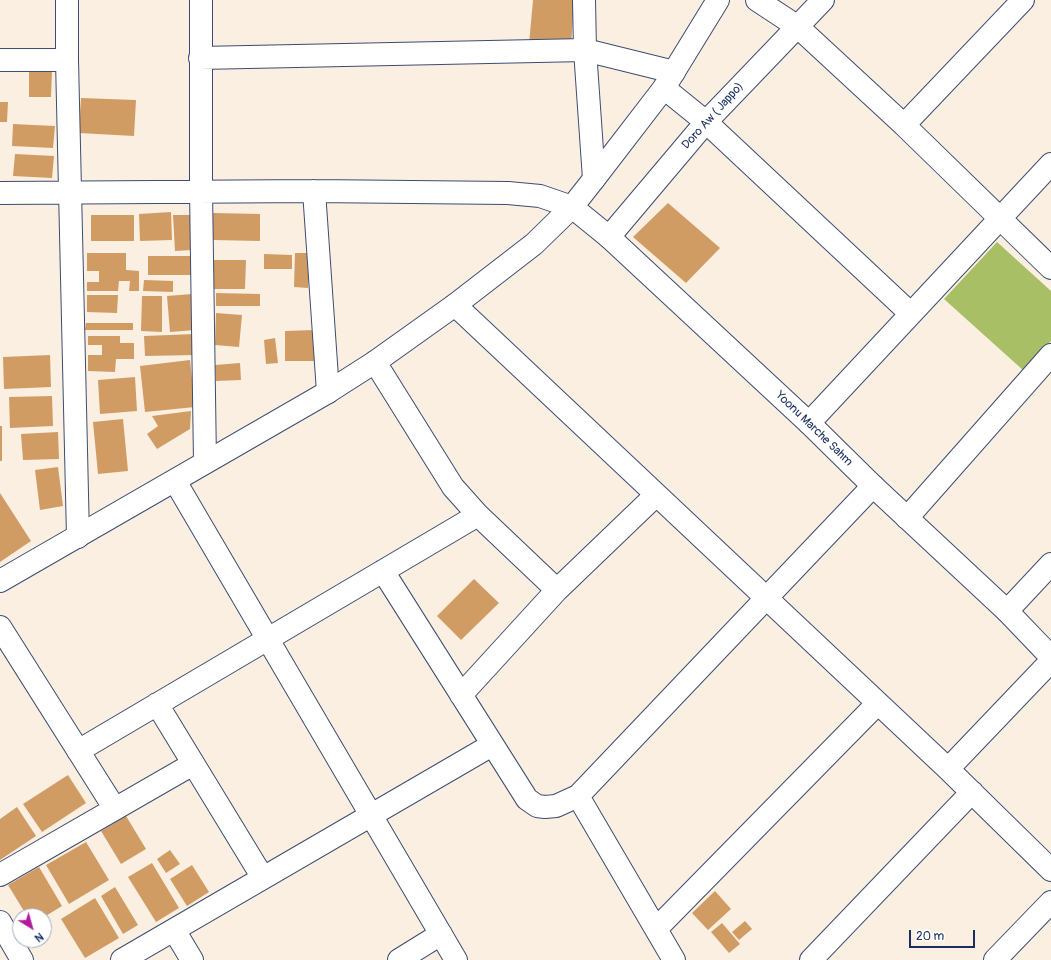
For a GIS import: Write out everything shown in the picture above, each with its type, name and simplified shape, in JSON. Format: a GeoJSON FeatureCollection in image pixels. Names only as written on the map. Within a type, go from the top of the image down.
{"type":"FeatureCollection","features":[{"type":"Feature","properties":{"kind":"street"},"geometry":{"type":"LineString","coordinates":[[67,0],[67,60],[78,537]]}},
{"type":"Feature","properties":{"kind":"street"},"geometry":{"type":"LineString","coordinates":[[201,0],[201,191],[205,462]]}},
{"type":"Feature","properties":{"kind":"street"},"geometry":{"type":"LineString","coordinates":[[584,0],[585,50],[594,179]]}},
{"type":"Feature","properties":{"kind":"street"},"geometry":{"type":"LineString","coordinates":[[0,582],[328,392],[374,362],[454,305],[534,244],[572,207],[669,80],[718,0]]}},
{"type":"Feature","properties":{"kind":"street"},"geometry":{"type":"LineString","coordinates":[[757,0],[798,27],[904,125],[1051,268]]}},
{"type":"Feature","properties":{"kind":"street","name":"Doro Aw ( Jappo)"},"geometry":{"type":"LineString","coordinates":[[609,237],[706,122],[823,0]]}},
{"type":"Feature","properties":{"kind":"street"},"geometry":{"type":"LineString","coordinates":[[904,125],[1023,0]]}},
{"type":"Feature","properties":{"kind":"street"},"geometry":{"type":"LineString","coordinates":[[200,58],[585,50],[669,80],[706,122],[910,313]]}},
{"type":"Feature","properties":{"kind":"street"},"geometry":{"type":"LineString","coordinates":[[0,60],[67,60]]}},
{"type":"Feature","properties":{"kind":"street"},"geometry":{"type":"LineString","coordinates":[[809,423],[910,313],[1051,164]]}},
{"type":"Feature","properties":{"kind":"street"},"geometry":{"type":"LineString","coordinates":[[0,193],[314,191],[508,193],[540,196],[572,207]]}},
{"type":"Feature","properties":{"kind":"street"},"geometry":{"type":"LineString","coordinates":[[314,191],[328,392]]}},
{"type":"Feature","properties":{"kind":"street","name":"Yoonu Marche Sahm"},"geometry":{"type":"LineString","coordinates":[[572,207],[609,237],[809,423],[873,486],[1007,611],[1051,657]]}},
{"type":"Feature","properties":{"kind":"street"},"geometry":{"type":"LineString","coordinates":[[454,305],[948,769],[1051,870]]}},
{"type":"Feature","properties":{"kind":"street"},"geometry":{"type":"LineString","coordinates":[[907,518],[1051,355]]}},
{"type":"Feature","properties":{"kind":"street"},"geometry":{"type":"LineString","coordinates":[[374,362],[453,487],[478,515],[557,590]]}},
{"type":"Feature","properties":{"kind":"street"},"geometry":{"type":"LineString","coordinates":[[175,481],[456,960]]}},
{"type":"Feature","properties":{"kind":"street"},"geometry":{"type":"LineString","coordinates":[[383,571],[527,799],[537,806],[556,806],[578,796],[873,486]]}},
{"type":"Feature","properties":{"kind":"street"},"geometry":{"type":"LineString","coordinates":[[461,695],[557,590],[656,496]]}},
{"type":"Feature","properties":{"kind":"street"},"geometry":{"type":"LineString","coordinates":[[78,751],[478,515]]}},
{"type":"Feature","properties":{"kind":"street"},"geometry":{"type":"LineString","coordinates":[[1007,611],[1051,564]]}},
{"type":"Feature","properties":{"kind":"street"},"geometry":{"type":"LineString","coordinates":[[0,627],[115,809]]}},
{"type":"Feature","properties":{"kind":"street"},"geometry":{"type":"LineString","coordinates":[[948,769],[1051,661]]}},
{"type":"Feature","properties":{"kind":"street"},"geometry":{"type":"LineString","coordinates":[[656,929],[878,703]]}},
{"type":"Feature","properties":{"kind":"street"},"geometry":{"type":"LineString","coordinates":[[157,704],[262,878]]}},
{"type":"Feature","properties":{"kind":"street"},"geometry":{"type":"LineString","coordinates":[[122,960],[492,745]]}},
{"type":"Feature","properties":{"kind":"street"},"geometry":{"type":"LineString","coordinates":[[0,875],[193,764]]}},
{"type":"Feature","properties":{"kind":"street"},"geometry":{"type":"LineString","coordinates":[[811,960],[972,792]]}},
{"type":"Feature","properties":{"kind":"street"},"geometry":{"type":"LineString","coordinates":[[578,796],[674,960]]}},
{"type":"Feature","properties":{"kind":"street"},"geometry":{"type":"LineString","coordinates":[[995,960],[1051,902]]}},
{"type":"Feature","properties":{"kind":"street"},"geometry":{"type":"LineString","coordinates":[[0,922],[22,960]]}},
{"type":"Feature","properties":{"kind":"street"},"geometry":{"type":"LineString","coordinates":[[174,930],[192,960]]}},
{"type":"Feature","properties":{"kind":"street"},"geometry":{"type":"LineString","coordinates":[[399,960],[442,934]]}},
{"type":"Feature","properties":{"kind":"green space"},"geometry":{"type":"Polygon","coordinates":[[[997,242],[1051,291],[1051,341],[1024,371],[944,299],[997,242]]]}},
{"type":"Feature","properties":{"kind":"building"},"geometry":{"type":"Polygon","coordinates":[[[533,0],[574,0],[571,47],[529,44],[533,0]]]}},
{"type":"Feature","properties":{"kind":"building"},"geometry":{"type":"Polygon","coordinates":[[[29,70],[52,71],[51,97],[29,97],[29,70]]]}},
{"type":"Feature","properties":{"kind":"building"},"geometry":{"type":"Polygon","coordinates":[[[81,98],[136,100],[134,136],[79,133],[81,98]]]}},
{"type":"Feature","properties":{"kind":"building"},"geometry":{"type":"Polygon","coordinates":[[[0,102],[8,102],[7,122],[0,122],[0,102]]]}},
{"type":"Feature","properties":{"kind":"building"},"geometry":{"type":"Polygon","coordinates":[[[13,124],[55,126],[53,148],[12,146],[13,124]]]}},
{"type":"Feature","properties":{"kind":"building"},"geometry":{"type":"Polygon","coordinates":[[[15,154],[54,156],[52,178],[13,176],[15,154]]]}},
{"type":"Feature","properties":{"kind":"building"},"geometry":{"type":"Polygon","coordinates":[[[668,203],[720,248],[686,283],[633,237],[668,203]]]}},
{"type":"Feature","properties":{"kind":"building"},"geometry":{"type":"Polygon","coordinates":[[[171,212],[172,240],[140,241],[139,214],[171,212]]]}},
{"type":"Feature","properties":{"kind":"building"},"geometry":{"type":"Polygon","coordinates":[[[213,213],[260,214],[260,241],[213,240],[213,213]]]}},
{"type":"Feature","properties":{"kind":"building"},"geometry":{"type":"Polygon","coordinates":[[[91,215],[134,215],[134,241],[91,241],[91,215]]]}},
{"type":"Feature","properties":{"kind":"building"},"geometry":{"type":"Polygon","coordinates":[[[173,215],[191,215],[192,250],[175,251],[173,215]]]}},
{"type":"Feature","properties":{"kind":"building"},"geometry":{"type":"Polygon","coordinates":[[[87,253],[126,253],[126,270],[139,271],[139,291],[129,291],[130,281],[119,281],[118,291],[87,291],[87,282],[99,282],[99,271],[87,271],[87,253]]]}},
{"type":"Feature","properties":{"kind":"building"},"geometry":{"type":"Polygon","coordinates":[[[295,253],[310,253],[308,288],[294,287],[295,253]]]}},
{"type":"Feature","properties":{"kind":"building"},"geometry":{"type":"Polygon","coordinates":[[[264,254],[292,255],[292,269],[264,269],[264,254]]]}},
{"type":"Feature","properties":{"kind":"building"},"geometry":{"type":"Polygon","coordinates":[[[148,256],[191,256],[191,275],[148,275],[148,256]]]}},
{"type":"Feature","properties":{"kind":"building"},"geometry":{"type":"Polygon","coordinates":[[[213,260],[246,260],[245,289],[213,289],[213,260]]]}},
{"type":"Feature","properties":{"kind":"building"},"geometry":{"type":"Polygon","coordinates":[[[144,280],[173,281],[173,292],[143,291],[144,280]]]}},
{"type":"Feature","properties":{"kind":"building"},"geometry":{"type":"Polygon","coordinates":[[[216,293],[260,294],[260,306],[216,306],[216,293]]]}},
{"type":"Feature","properties":{"kind":"building"},"geometry":{"type":"Polygon","coordinates":[[[192,294],[195,330],[170,332],[167,296],[192,294]]]}},
{"type":"Feature","properties":{"kind":"building"},"geometry":{"type":"Polygon","coordinates":[[[87,295],[118,295],[117,313],[87,312],[87,295]]]}},
{"type":"Feature","properties":{"kind":"building"},"geometry":{"type":"Polygon","coordinates":[[[142,296],[162,296],[162,332],[141,331],[142,296]]]}},
{"type":"Feature","properties":{"kind":"building"},"geometry":{"type":"Polygon","coordinates":[[[216,313],[242,315],[239,347],[215,345],[216,313]]]}},
{"type":"Feature","properties":{"kind":"building"},"geometry":{"type":"Polygon","coordinates":[[[86,323],[133,323],[133,330],[85,330],[86,323]]]}},
{"type":"Feature","properties":{"kind":"building"},"geometry":{"type":"Polygon","coordinates":[[[315,330],[315,361],[285,361],[285,331],[315,330]]]}},
{"type":"Feature","properties":{"kind":"building"},"geometry":{"type":"Polygon","coordinates":[[[195,334],[196,355],[145,356],[144,336],[195,334]]]}},
{"type":"Feature","properties":{"kind":"building"},"geometry":{"type":"Polygon","coordinates":[[[88,336],[120,336],[120,343],[134,343],[134,359],[116,359],[115,372],[88,371],[88,355],[102,355],[102,345],[88,345],[88,336]]]}},
{"type":"Feature","properties":{"kind":"building"},"geometry":{"type":"Polygon","coordinates":[[[275,338],[278,363],[266,364],[264,340],[275,338]]]}},
{"type":"Feature","properties":{"kind":"building"},"geometry":{"type":"Polygon","coordinates":[[[50,355],[51,387],[4,389],[3,357],[50,355]]]}},
{"type":"Feature","properties":{"kind":"building"},"geometry":{"type":"Polygon","coordinates":[[[190,360],[195,407],[145,412],[140,366],[190,360]]]}},
{"type":"Feature","properties":{"kind":"building"},"geometry":{"type":"Polygon","coordinates":[[[240,363],[241,380],[216,381],[215,365],[240,363]]]}},
{"type":"Feature","properties":{"kind":"building"},"geometry":{"type":"Polygon","coordinates":[[[135,377],[137,411],[100,414],[98,380],[135,377]]]}},
{"type":"Feature","properties":{"kind":"building"},"geometry":{"type":"Polygon","coordinates":[[[52,396],[53,426],[10,428],[9,397],[52,396]]]}},
{"type":"Feature","properties":{"kind":"building"},"geometry":{"type":"Polygon","coordinates":[[[191,411],[190,429],[157,449],[147,434],[158,426],[152,416],[191,411]]]}},
{"type":"Feature","properties":{"kind":"building"},"geometry":{"type":"Polygon","coordinates":[[[123,419],[128,471],[98,474],[93,422],[123,419]]]}},
{"type":"Feature","properties":{"kind":"building"},"geometry":{"type":"Polygon","coordinates":[[[0,426],[2,426],[2,461],[0,461],[0,426]]]}},
{"type":"Feature","properties":{"kind":"building"},"geometry":{"type":"Polygon","coordinates":[[[58,432],[59,459],[23,460],[21,434],[58,432]]]}},
{"type":"Feature","properties":{"kind":"building"},"geometry":{"type":"Polygon","coordinates":[[[58,467],[63,506],[40,510],[35,470],[58,467]]]}},
{"type":"Feature","properties":{"kind":"building"},"geometry":{"type":"Polygon","coordinates":[[[0,493],[31,541],[0,562],[0,493]]]}},
{"type":"Feature","properties":{"kind":"building"},"geometry":{"type":"Polygon","coordinates":[[[474,579],[499,603],[461,640],[437,616],[474,579]]]}},
{"type":"Feature","properties":{"kind":"building"},"geometry":{"type":"Polygon","coordinates":[[[68,775],[86,803],[42,832],[23,804],[68,775]]]}},
{"type":"Feature","properties":{"kind":"building"},"geometry":{"type":"Polygon","coordinates":[[[17,807],[36,836],[0,860],[0,819],[17,807]]]}},
{"type":"Feature","properties":{"kind":"building"},"geometry":{"type":"Polygon","coordinates":[[[126,816],[146,849],[121,864],[101,831],[126,816]]]}},
{"type":"Feature","properties":{"kind":"building"},"geometry":{"type":"Polygon","coordinates":[[[86,842],[109,880],[69,904],[46,865],[86,842]]]}},
{"type":"Feature","properties":{"kind":"building"},"geometry":{"type":"Polygon","coordinates":[[[170,850],[180,864],[166,873],[157,859],[170,850]]]}},
{"type":"Feature","properties":{"kind":"building"},"geometry":{"type":"Polygon","coordinates":[[[152,863],[179,908],[156,922],[128,877],[152,863]]]}},
{"type":"Feature","properties":{"kind":"building"},"geometry":{"type":"Polygon","coordinates":[[[192,865],[209,892],[187,906],[170,879],[192,865]]]}},
{"type":"Feature","properties":{"kind":"building"},"geometry":{"type":"Polygon","coordinates":[[[39,867],[62,906],[52,912],[52,908],[22,908],[8,885],[39,867]]]}},
{"type":"Feature","properties":{"kind":"building"},"geometry":{"type":"Polygon","coordinates":[[[115,887],[138,925],[123,934],[101,896],[115,887]]]}},
{"type":"Feature","properties":{"kind":"building"},"geometry":{"type":"Polygon","coordinates":[[[715,891],[731,909],[708,930],[692,913],[715,891]]]}},
{"type":"Feature","properties":{"kind":"building"},"geometry":{"type":"Polygon","coordinates":[[[95,898],[119,938],[85,958],[61,919],[95,898]]]}},
{"type":"Feature","properties":{"kind":"building"},"geometry":{"type":"Polygon","coordinates":[[[745,921],[752,929],[739,940],[732,932],[745,921]]]}},
{"type":"Feature","properties":{"kind":"building"},"geometry":{"type":"Polygon","coordinates":[[[722,923],[740,944],[729,953],[711,932],[722,923]]]}}]}
